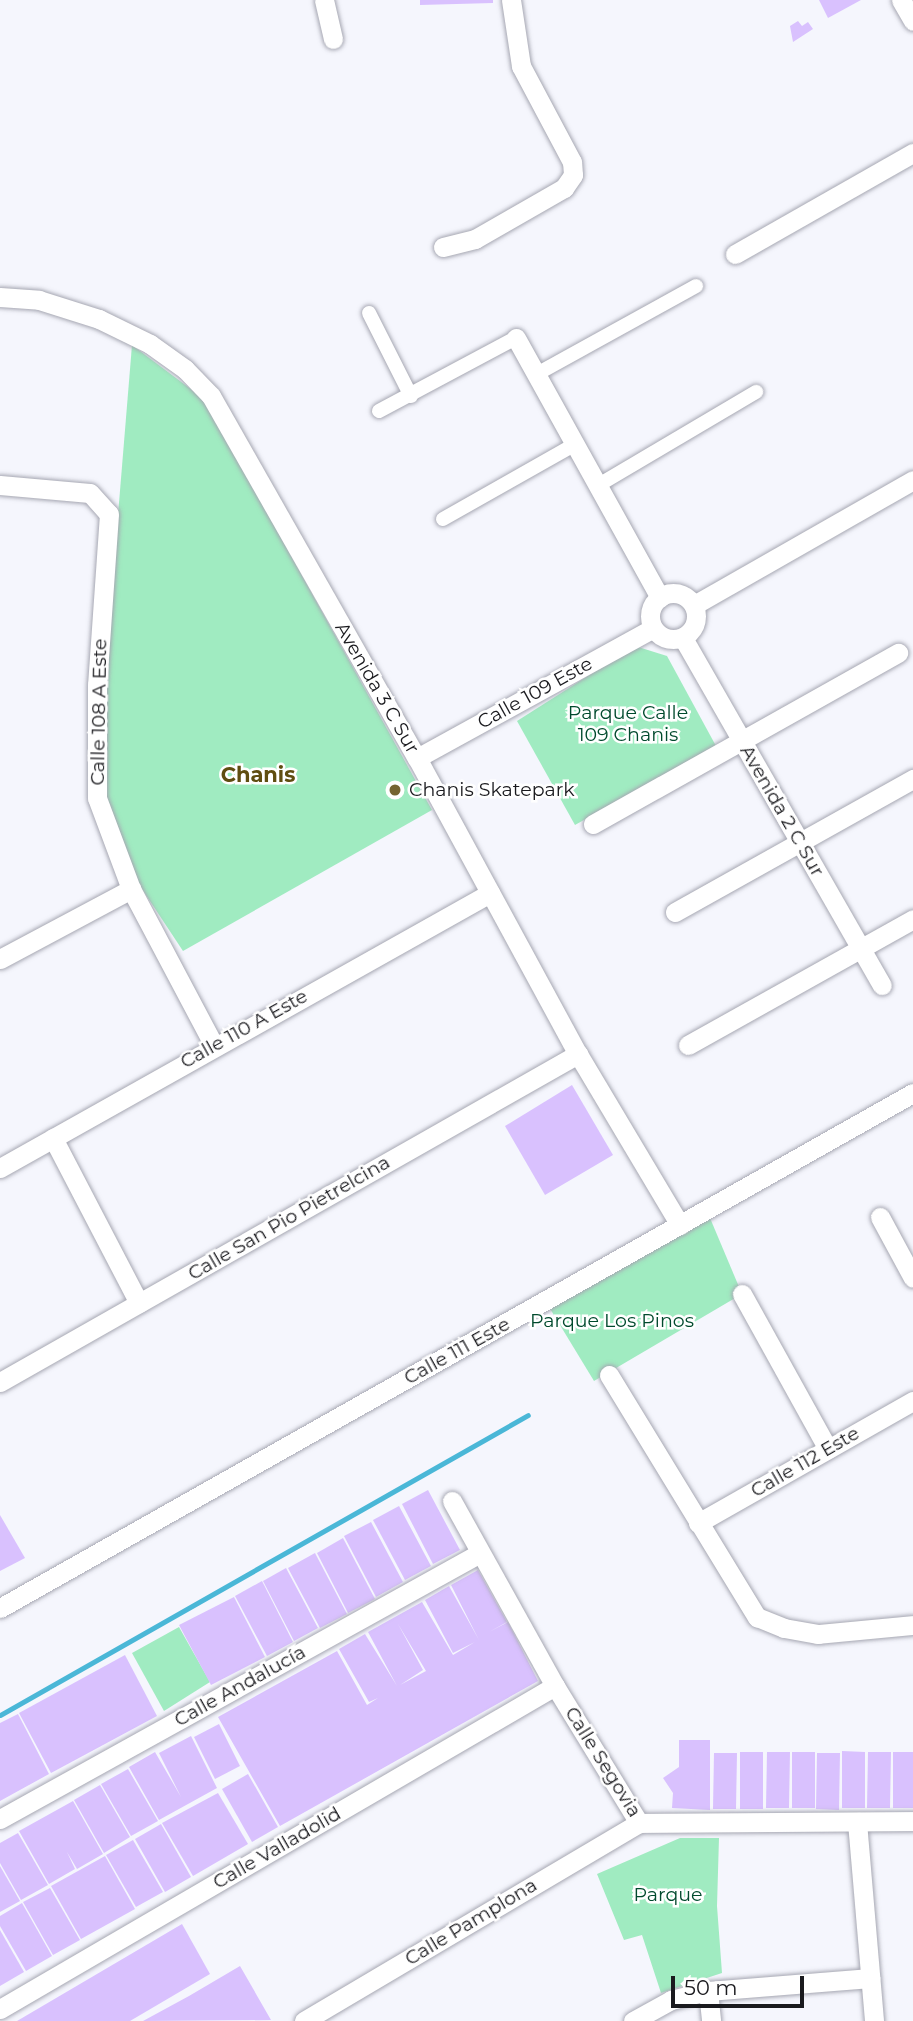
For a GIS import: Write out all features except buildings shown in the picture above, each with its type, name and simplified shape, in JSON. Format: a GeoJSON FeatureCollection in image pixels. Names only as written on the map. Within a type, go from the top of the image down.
{"type":"FeatureCollection","features":[{"type":"Feature","properties":{"kind":"street"},"geometry":{"type":"LineString","coordinates":[[324,0],[333,39]]}},
{"type":"Feature","properties":{"kind":"street"},"geometry":{"type":"LineString","coordinates":[[443,247],[475,239],[564,188],[573,175],[572,162],[521,66],[511,0]]}},
{"type":"Feature","properties":{"kind":"street"},"geometry":{"type":"LineString","coordinates":[[901,0],[913,21]]}},
{"type":"Feature","properties":{"kind":"street"},"geometry":{"type":"LineString","coordinates":[[735,254],[913,153]]}},
{"type":"Feature","properties":{"kind":"street"},"geometry":{"type":"LineString","coordinates":[[535,375],[696,286]]}},
{"type":"Feature","properties":{"kind":"street","name":"Avenida 3 C Sur"},"geometry":{"type":"LineString","coordinates":[[0,296],[39,300],[99,319],[150,344],[185,369],[211,396],[417,758],[579,1054],[680,1225]]}},
{"type":"Feature","properties":{"kind":"street"},"geometry":{"type":"LineString","coordinates":[[369,313],[411,396]]}},
{"type":"Feature","properties":{"kind":"street"},"geometry":{"type":"LineString","coordinates":[[379,411],[516,338],[660,598]]}},
{"type":"Feature","properties":{"kind":"street"},"geometry":{"type":"LineString","coordinates":[[597,486],[756,392]]}},
{"type":"Feature","properties":{"kind":"street"},"geometry":{"type":"LineString","coordinates":[[443,519],[574,445]]}},
{"type":"Feature","properties":{"kind":"street"},"geometry":{"type":"LineString","coordinates":[[694,605],[913,480]]}},
{"type":"Feature","properties":{"kind":"street","name":"Calle 108 A Este"},"geometry":{"type":"LineString","coordinates":[[0,485],[90,493],[108,514],[97,685],[97,798],[131,889],[214,1046]]}},
{"type":"Feature","properties":{"kind":"street"},"geometry":{"type":"LineString","coordinates":[[674,593],[694,605],[694,627],[683,638],[666,639],[653,628],[652,608],[660,598],[674,593]]}},
{"type":"Feature","properties":{"kind":"street","name":"Calle 109 Este"},"geometry":{"type":"LineString","coordinates":[[417,758],[653,628]]}},
{"type":"Feature","properties":{"kind":"street","name":"Avenida 2 C Sur"},"geometry":{"type":"LineString","coordinates":[[683,638],[882,985]]}},
{"type":"Feature","properties":{"kind":"street"},"geometry":{"type":"LineString","coordinates":[[593,824],[898,653]]}},
{"type":"Feature","properties":{"kind":"street"},"geometry":{"type":"LineString","coordinates":[[675,912],[913,779]]}},
{"type":"Feature","properties":{"kind":"street"},"geometry":{"type":"LineString","coordinates":[[0,959],[131,889]]}},
{"type":"Feature","properties":{"kind":"street","name":"Calle 110 A Este"},"geometry":{"type":"LineString","coordinates":[[0,1168],[490,893]]}},
{"type":"Feature","properties":{"kind":"street"},"geometry":{"type":"LineString","coordinates":[[688,1045],[913,919]]}},
{"type":"Feature","properties":{"kind":"street","name":"Calle San Pio Pietrelcina"},"geometry":{"type":"LineString","coordinates":[[0,1382],[579,1054]]}},
{"type":"Feature","properties":{"kind":"street","name":"Calle 111 Este"},"geometry":{"type":"LineString","coordinates":[[0,1608],[913,1093]]}},
{"type":"Feature","properties":{"kind":"street"},"geometry":{"type":"LineString","coordinates":[[53,1138],[139,1303]]}},
{"type":"Feature","properties":{"kind":"street"},"geometry":{"type":"LineString","coordinates":[[880,1217],[913,1278]]}},
{"type":"Feature","properties":{"kind":"street"},"geometry":{"type":"LineString","coordinates":[[742,1294],[828,1449]]}},
{"type":"Feature","properties":{"kind":"street"},"geometry":{"type":"LineString","coordinates":[[609,1375],[751,1611],[764,1621],[818,1634],[913,1625]]}},
{"type":"Feature","properties":{"kind":"street","name":"Calle 112 Este"},"geometry":{"type":"LineString","coordinates":[[698,1523],[913,1401]]}},
{"type":"Feature","properties":{"kind":"street","name":"Calle Segovia"},"geometry":{"type":"LineString","coordinates":[[452,1502],[555,1686],[639,1823],[913,1821]]}},
{"type":"Feature","properties":{"kind":"street","name":"Calle Andalucía"},"geometry":{"type":"LineString","coordinates":[[0,1819],[480,1553]]}},
{"type":"Feature","properties":{"kind":"street","name":"Calle Valladolid"},"geometry":{"type":"LineString","coordinates":[[0,2009],[555,1686]]}},
{"type":"Feature","properties":{"kind":"street"},"geometry":{"type":"LineString","coordinates":[[857,1822],[874,2021]]}},
{"type":"Feature","properties":{"kind":"street","name":"Calle Pamplona"},"geometry":{"type":"LineString","coordinates":[[304,2021],[639,1823]]}},
{"type":"Feature","properties":{"kind":"street"},"geometry":{"type":"LineString","coordinates":[[633,2021],[671,2000],[708,1991],[870,1978]]}},
{"type":"Feature","properties":{"kind":"street"},"geometry":{"type":"LineString","coordinates":[[708,1991],[711,2021]]}},
{"type":"Feature","properties":{"kind":"green space"},"geometry":{"type":"Polygon","coordinates":[[[132,345],[204,399],[432,810],[183,951],[136,880],[105,799],[105,673],[132,345]]]}},
{"type":"Feature","properties":{"kind":"green space","name":"Parque Calle 109 Chanis"},"geometry":{"type":"Polygon","coordinates":[[[635,646],[667,656],[716,746],[575,825],[517,721],[635,646]]]}},
{"type":"Feature","properties":{"kind":"green space","name":"Parque Los Pinos"},"geometry":{"type":"Polygon","coordinates":[[[710,1218],[742,1294],[594,1381],[549,1307],[710,1218]]]}},
{"type":"Feature","properties":{"kind":"green space"},"geometry":{"type":"Polygon","coordinates":[[[179,1627],[210,1682],[164,1711],[132,1653],[179,1627]]]}},
{"type":"Feature","properties":{"kind":"green space","name":"Parque"},"geometry":{"type":"Polygon","coordinates":[[[680,1838],[719,1838],[717,1906],[722,1973],[661,1993],[642,1935],[624,1940],[597,1874],[680,1838]]]}},
{"type":"Feature","properties":{"kind":"waterway"},"geometry":{"type":"LineString","coordinates":[[0,1715],[528,1415]]}},
{"type":"Feature","properties":{"kind":"place","name":"Chanis Skatepark"},"geometry":{"type":"Point","coordinates":[395,790]}},
{"type":"Feature","properties":{"kind":"district","name":"Chanis"},"geometry":{"type":"Point","coordinates":[258,775]}}]}
